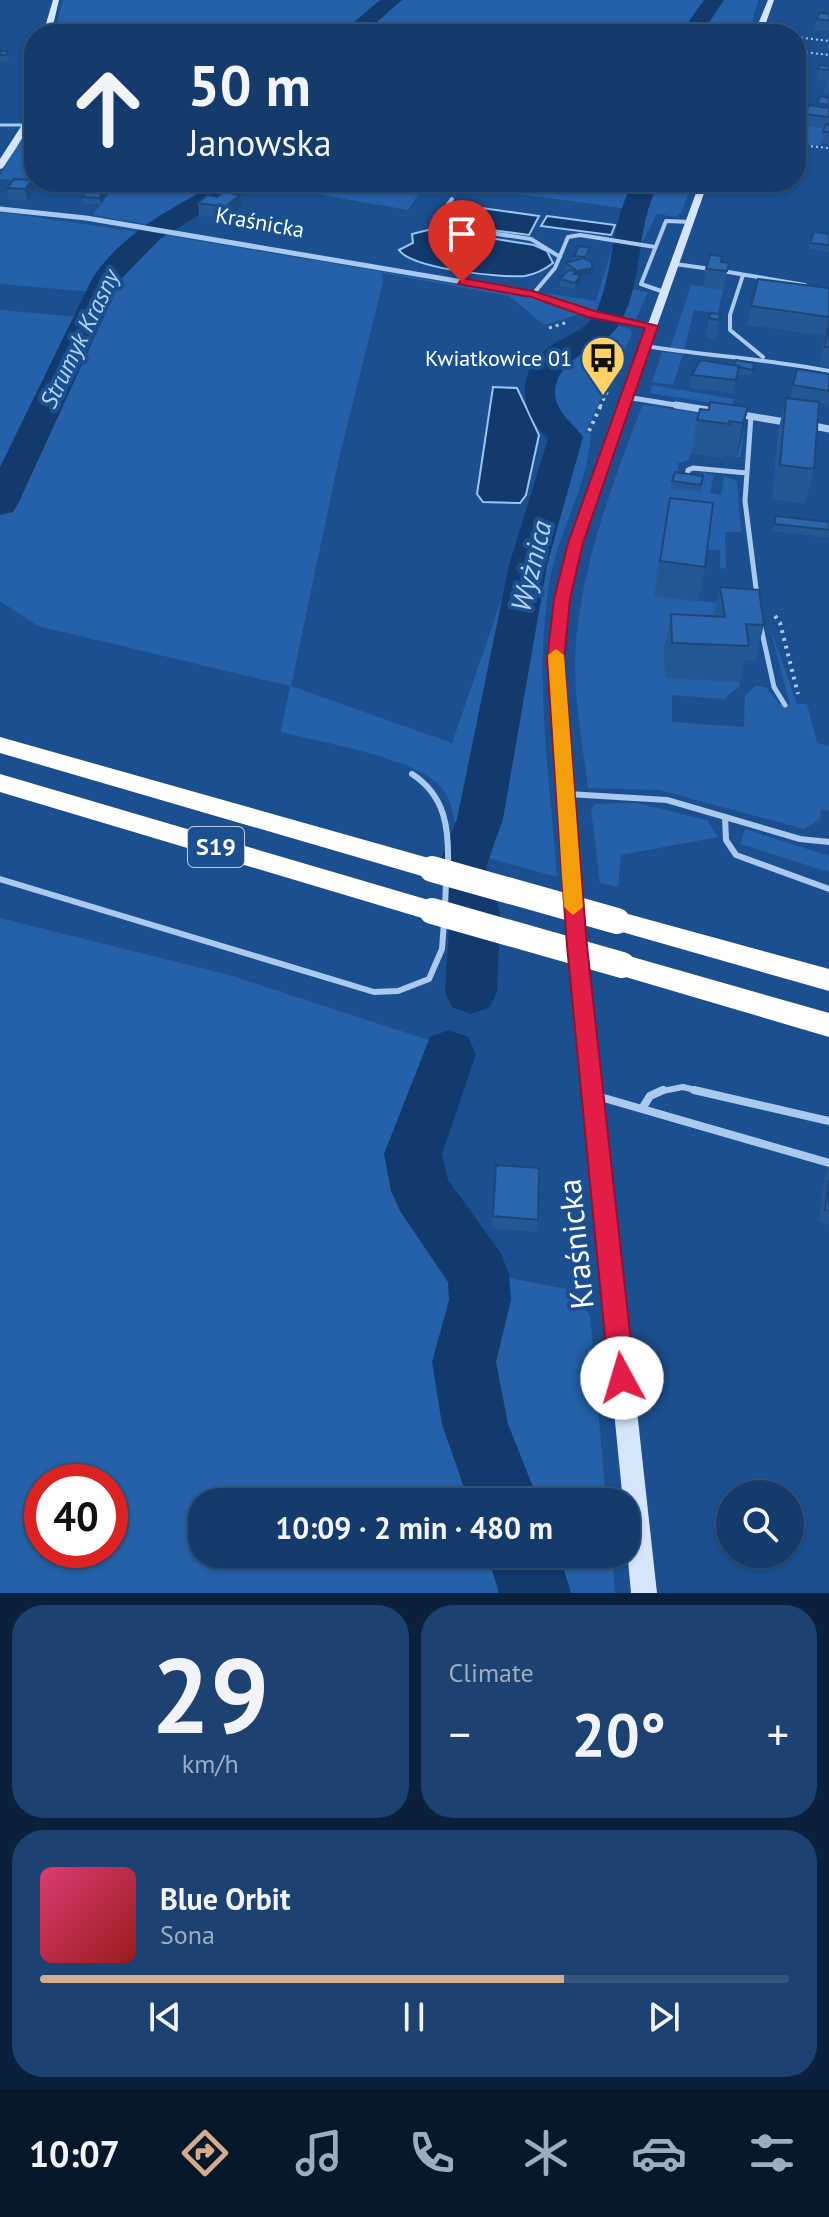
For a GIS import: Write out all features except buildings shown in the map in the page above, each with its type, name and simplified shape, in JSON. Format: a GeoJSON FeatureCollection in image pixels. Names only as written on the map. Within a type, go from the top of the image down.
{"type":"FeatureCollection","features":[{"type":"Feature","properties":{"kind":"highway","name":"S19"},"geometry":{"type":"LineString","coordinates":[[0,745],[829,980]]}},
{"type":"Feature","properties":{"kind":"highway","name":"S19"},"geometry":{"type":"LineString","coordinates":[[0,783],[829,1025]]}},
{"type":"Feature","properties":{"kind":"street"},"geometry":{"type":"LineString","coordinates":[[50,24],[56,0]]}},
{"type":"Feature","properties":{"kind":"street"},"geometry":{"type":"LineString","coordinates":[[762,24],[771,0]]}},
{"type":"Feature","properties":{"kind":"street"},"geometry":{"type":"LineString","coordinates":[[0,166],[24,128]]}},
{"type":"Feature","properties":{"kind":"street","name":"Kraśnicka"},"geometry":{"type":"LineString","coordinates":[[644,1593],[564,793],[556,676],[559,619],[576,543],[700,192]]}},
{"type":"Feature","properties":{"kind":"street","name":"Kraśnicka"},"geometry":{"type":"LineString","coordinates":[[0,209],[129,226],[533,294],[618,321],[652,326]]}},
{"type":"Feature","properties":{"kind":"street"},"geometry":{"type":"LineString","coordinates":[[626,397],[829,429]]}},
{"type":"Feature","properties":{"kind":"lane"},"geometry":{"type":"LineString","coordinates":[[0,125],[24,125]]}},
{"type":"Feature","properties":{"kind":"lane"},"geometry":{"type":"LineString","coordinates":[[452,199],[437,219],[444,226],[531,239],[560,257]]}},
{"type":"Feature","properties":{"kind":"lane"},"geometry":{"type":"LineString","coordinates":[[664,292],[641,286],[655,247],[666,221],[690,222]]}},
{"type":"Feature","properties":{"kind":"lane"},"geometry":{"type":"LineString","coordinates":[[533,294],[540,282],[555,268],[568,237],[655,247]]}},
{"type":"Feature","properties":{"kind":"lane"},"geometry":{"type":"LineString","coordinates":[[675,264],[815,286]]}},
{"type":"Feature","properties":{"kind":"lane"},"geometry":{"type":"LineString","coordinates":[[743,275],[730,315],[730,330],[749,349],[765,358]]}},
{"type":"Feature","properties":{"kind":"lane"},"geometry":{"type":"LineString","coordinates":[[645,346],[734,360],[765,358],[829,371]]}},
{"type":"Feature","properties":{"kind":"lane"},"geometry":{"type":"LineString","coordinates":[[751,416],[745,501],[761,625],[774,687],[785,705]]}},
{"type":"Feature","properties":{"kind":"lane"},"geometry":{"type":"LineString","coordinates":[[687,477],[688,470],[693,468],[747,473]]}},
{"type":"Feature","properties":{"kind":"lane"},"geometry":{"type":"LineString","coordinates":[[0,879],[374,992],[398,991],[429,979],[442,949],[449,840],[444,808],[426,782],[412,774]]}},
{"type":"Feature","properties":{"kind":"lane"},"geometry":{"type":"LineString","coordinates":[[564,793],[667,800],[800,839],[829,842]]}},
{"type":"Feature","properties":{"kind":"lane"},"geometry":{"type":"LineString","coordinates":[[725,817],[726,840],[736,855],[829,889]]}},
{"type":"Feature","properties":{"kind":"lane"},"geometry":{"type":"LineString","coordinates":[[643,1107],[647,1097],[660,1089],[683,1087],[829,1121]]}},
{"type":"Feature","properties":{"kind":"lane"},"geometry":{"type":"LineString","coordinates":[[594,1096],[643,1107],[829,1163]]}},
{"type":"Feature","properties":{"kind":"path"},"geometry":{"type":"LineString","coordinates":[[806,38],[829,41]]}},
{"type":"Feature","properties":{"kind":"path"},"geometry":{"type":"LineString","coordinates":[[806,52],[829,55]]}},
{"type":"Feature","properties":{"kind":"path"},"geometry":{"type":"LineString","coordinates":[[806,111],[821,113]]}},
{"type":"Feature","properties":{"kind":"path"},"geometry":{"type":"LineString","coordinates":[[806,146],[829,148]]}},
{"type":"Feature","properties":{"kind":"shaded area"},"geometry":{"type":"Polygon","coordinates":[[[63,0],[388,0],[358,24],[57,24],[63,0]]]}},
{"type":"Feature","properties":{"kind":"shaded area"},"geometry":{"type":"Polygon","coordinates":[[[399,0],[711,0],[694,24],[369,24],[399,0]]]}},
{"type":"Feature","properties":{"kind":"shaded area"},"geometry":{"type":"Polygon","coordinates":[[[717,0],[758,0],[752,24],[700,24],[709,17],[717,0]]]}},
{"type":"Feature","properties":{"kind":"shaded area"},"geometry":{"type":"Polygon","coordinates":[[[806,113],[829,116],[829,129],[820,146],[806,144],[806,113]]]}},
{"type":"Feature","properties":{"kind":"shaded area"},"geometry":{"type":"Polygon","coordinates":[[[24,135],[24,181],[0,179],[24,135]]]}},
{"type":"Feature","properties":{"kind":"shaded area"},"geometry":{"type":"Polygon","coordinates":[[[109,192],[217,192],[157,226],[93,215],[109,192]]]}},
{"type":"Feature","properties":{"kind":"shaded area"},"geometry":{"type":"Polygon","coordinates":[[[305,192],[420,192],[408,210],[305,192]]]}},
{"type":"Feature","properties":{"kind":"shaded area"},"geometry":{"type":"Polygon","coordinates":[[[505,192],[638,192],[629,209],[505,192]]]}},
{"type":"Feature","properties":{"kind":"shaded area"},"geometry":{"type":"Polygon","coordinates":[[[644,192],[689,192],[681,213],[675,217],[657,214],[642,243],[626,240],[644,192]]]}},
{"type":"Feature","properties":{"kind":"shaded area"},"geometry":{"type":"Polygon","coordinates":[[[454,204],[539,216],[529,235],[456,225],[443,219],[454,204]]]}},
{"type":"Feature","properties":{"kind":"shaded area"},"geometry":{"type":"Polygon","coordinates":[[[0,212],[146,233],[119,253],[93,292],[0,284],[0,212]]]}},
{"type":"Feature","properties":{"kind":"shaded area"},"geometry":{"type":"Polygon","coordinates":[[[547,216],[615,225],[611,235],[541,226],[547,216]]]}},
{"type":"Feature","properties":{"kind":"shaded area"},"geometry":{"type":"Polygon","coordinates":[[[432,229],[534,245],[547,251],[553,263],[529,275],[497,275],[439,267],[407,257],[399,250],[413,243],[412,234],[432,229]]]}},
{"type":"Feature","properties":{"kind":"shaded area"},"geometry":{"type":"Polygon","coordinates":[[[153,233],[519,295],[580,314],[544,325],[509,296],[382,273],[383,283],[339,458],[291,686],[452,743],[555,444],[540,419],[561,437],[524,567],[463,844],[457,841],[447,796],[438,784],[424,774],[386,758],[281,732],[290,686],[38,626],[0,601],[0,511],[109,277],[125,255],[153,233]]]}},
{"type":"Feature","properties":{"kind":"shaded area"},"geometry":{"type":"Polygon","coordinates":[[[614,242],[621,244],[621,268],[605,314],[539,292],[596,301],[614,242]]]}},
{"type":"Feature","properties":{"kind":"shaded area"},"geometry":{"type":"Polygon","coordinates":[[[625,244],[633,245],[636,267],[629,289],[648,292],[636,319],[610,315],[625,268],[625,244]]]}},
{"type":"Feature","properties":{"kind":"shaded area"},"geometry":{"type":"Polygon","coordinates":[[[691,285],[723,290],[718,313],[694,310],[684,349],[670,348],[691,285]]]}},
{"type":"Feature","properties":{"kind":"shaded area"},"geometry":{"type":"Polygon","coordinates":[[[0,310],[79,317],[0,486],[0,310]]]}},
{"type":"Feature","properties":{"kind":"shaded area"},"geometry":{"type":"Polygon","coordinates":[[[609,323],[630,329],[632,334],[585,432],[591,433],[585,471],[555,560],[545,616],[544,728],[557,877],[471,853],[485,817],[531,566],[568,437],[544,405],[542,382],[555,360],[609,323]]]}},
{"type":"Feature","properties":{"kind":"shaded area"},"geometry":{"type":"Polygon","coordinates":[[[662,352],[683,354],[673,385],[652,382],[662,352]]]}},
{"type":"Feature","properties":{"kind":"shaded area"},"geometry":{"type":"Polygon","coordinates":[[[652,385],[734,399],[732,406],[650,393],[652,385]]]}},
{"type":"Feature","properties":{"kind":"shaded area"},"geometry":{"type":"Polygon","coordinates":[[[493,387],[517,388],[539,435],[526,495],[520,503],[483,502],[477,494],[493,387]]]}},
{"type":"Feature","properties":{"kind":"shaded area"},"geometry":{"type":"Polygon","coordinates":[[[642,406],[733,419],[744,428],[741,457],[736,457],[740,442],[694,443],[689,460],[678,463],[677,480],[700,492],[704,473],[714,475],[710,493],[721,495],[724,476],[737,481],[741,532],[725,532],[726,569],[720,568],[720,550],[704,550],[654,596],[721,603],[740,686],[724,699],[672,695],[672,722],[744,727],[745,696],[755,686],[766,687],[779,704],[790,705],[769,624],[797,704],[807,704],[817,743],[829,746],[829,811],[821,809],[820,819],[804,829],[659,790],[588,788],[575,678],[580,611],[601,522],[620,463],[642,406]]]}},
{"type":"Feature","properties":{"kind":"shaded area"},"geometry":{"type":"Polygon","coordinates":[[[637,803],[707,820],[718,837],[621,855],[618,887],[600,883],[591,809],[595,804],[637,803]]]}},
{"type":"Feature","properties":{"kind":"shaded area"},"geometry":{"type":"Polygon","coordinates":[[[745,829],[829,856],[829,872],[740,844],[745,829]]]}},
{"type":"Feature","properties":{"kind":"shaded area"},"geometry":{"type":"Polygon","coordinates":[[[0,918],[229,975],[447,1046],[407,1156],[414,1196],[470,1275],[471,1300],[457,1358],[466,1426],[487,1488],[188,1488],[188,1568],[514,1568],[522,1593],[0,1593],[0,918]]]}},
{"type":"Feature","properties":{"kind":"shaded area"},"geometry":{"type":"Polygon","coordinates":[[[484,1273],[572,1290],[590,1316],[605,1487],[505,1488],[482,1423],[471,1361],[487,1307],[484,1273]]]}},
{"type":"Feature","properties":{"kind":"shaded area"},"geometry":{"type":"Polygon","coordinates":[[[534,1568],[613,1568],[615,1593],[543,1593],[534,1568]]]}},
{"type":"Feature","properties":{"kind":"waterway","name":"Strumyk Krasny"},"geometry":{"type":"LineString","coordinates":[[362,24],[392,0]]}},
{"type":"Feature","properties":{"kind":"waterway","name":"Wyżnica"},"geometry":{"type":"LineString","coordinates":[[699,24],[714,0]]}},
{"type":"Feature","properties":{"kind":"waterway","name":"Strumyk Krasny"},"geometry":{"type":"LineString","coordinates":[[0,504],[107,277],[135,246],[151,234],[221,192]]}},
{"type":"Feature","properties":{"kind":"waterway","name":"Wyżnica"},"geometry":{"type":"LineString","coordinates":[[471,992],[475,913],[462,867],[480,819],[528,565],[566,437],[549,421],[542,408],[540,385],[553,360],[590,337],[605,323],[618,288],[631,216],[641,192]]}},
{"type":"Feature","properties":{"kind":"waterway","name":"Wyżnica"},"geometry":{"type":"LineString","coordinates":[[449,1054],[413,1154],[421,1191],[478,1273],[480,1300],[464,1362],[475,1424],[499,1488]]}},
{"type":"Feature","properties":{"kind":"waterway","name":"Wyżnica"},"geometry":{"type":"LineString","coordinates":[[527,1568],[535,1593]]}},
{"type":"Feature","properties":{"kind":"slow traffic"},"geometry":{"type":"LineString","coordinates":[[556,655],[573,907]]}},
{"type":"Feature","properties":{"kind":"place","name":"Kwiatkowice 01"},"geometry":{"type":"Point","coordinates":[603,397]}},
{"type":"Feature","properties":{"kind":"route"},"geometry":{"type":"LineString","coordinates":[[462,282],[533,294],[618,321],[652,326],[576,543],[562,599],[556,660],[577,946],[622,1378]]}}]}
